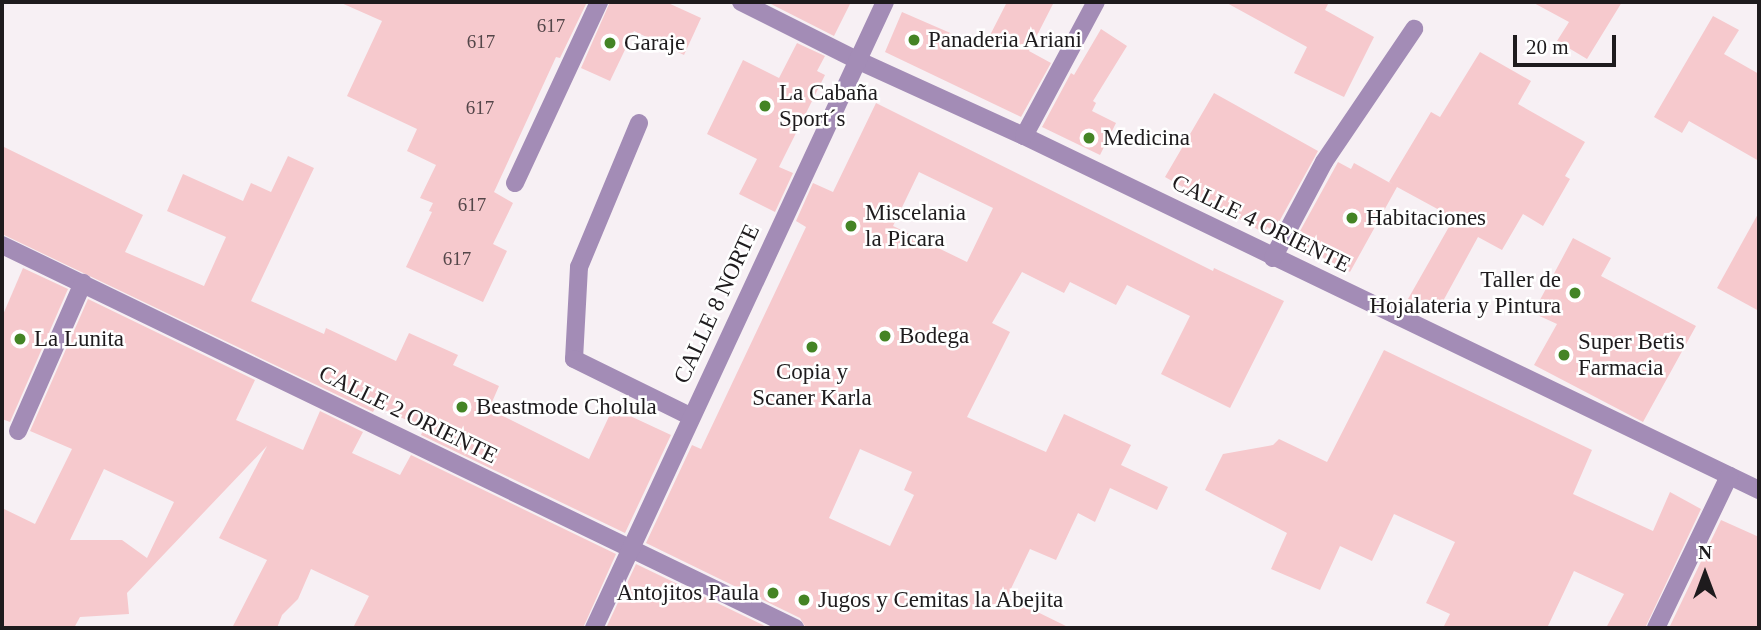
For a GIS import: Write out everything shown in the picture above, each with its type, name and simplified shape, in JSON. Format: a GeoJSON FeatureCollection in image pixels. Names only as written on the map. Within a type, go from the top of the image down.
{"type":"FeatureCollection","features":[{"type":"Feature","properties":{"kind":"street"},"geometry":{"type":"LineString","coordinates":[[515,183],[599,2]]}},
{"type":"Feature","properties":{"kind":"street","name":"CALLE 4 ORIENTE"},"geometry":{"type":"LineString","coordinates":[[741,2],[1759,490]]}},
{"type":"Feature","properties":{"kind":"street","name":"CALLE 8 NORTE"},"geometry":{"type":"LineString","coordinates":[[594,628],[885,2]]}},
{"type":"Feature","properties":{"kind":"street"},"geometry":{"type":"LineString","coordinates":[[1024,136],[1096,2]]}},
{"type":"Feature","properties":{"kind":"street"},"geometry":{"type":"LineString","coordinates":[[1273,258],[1324,162],[1414,29]]}},
{"type":"Feature","properties":{"kind":"street"},"geometry":{"type":"LineString","coordinates":[[639,123],[579,267],[574,359],[691,418]]}},
{"type":"Feature","properties":{"kind":"street","name":"CALLE 2 ORIENTE"},"geometry":{"type":"LineString","coordinates":[[2,245],[794,628]]}},
{"type":"Feature","properties":{"kind":"street"},"geometry":{"type":"LineString","coordinates":[[18,431],[83,283]]}},
{"type":"Feature","properties":{"kind":"street"},"geometry":{"type":"LineString","coordinates":[[1656,628],[1729,476]]}},
{"type":"Feature","properties":{"kind":"building"},"geometry":{"type":"Polygon","coordinates":[[[339,2],[587,2],[560,58],[556,57],[494,192],[513,203],[493,244],[507,251],[483,302],[406,267],[432,212],[429,211],[433,203],[420,198],[436,165],[407,151],[417,129],[347,96],[382,21],[339,2]]]}},
{"type":"Feature","properties":{"kind":"building","name":"Garaje"},"geometry":{"type":"Polygon","coordinates":[[[610,2],[666,2],[701,18],[684,55],[634,31],[610,81],[581,68],[610,2]]]}},
{"type":"Feature","properties":{"kind":"building"},"geometry":{"type":"Polygon","coordinates":[[[767,2],[851,2],[834,36],[767,2]]]}},
{"type":"Feature","properties":{"kind":"building"},"geometry":{"type":"Polygon","coordinates":[[[1007,2],[1054,2],[1029,51],[1051,63],[1021,117],[885,52],[902,12],[978,45],[981,40],[986,43],[1007,2]]]}},
{"type":"Feature","properties":{"kind":"building"},"geometry":{"type":"Polygon","coordinates":[[[1225,2],[1329,2],[1325,10],[1374,37],[1344,97],[1294,73],[1307,47],[1225,2]]]}},
{"type":"Feature","properties":{"kind":"building"},"geometry":{"type":"Polygon","coordinates":[[[1532,2],[1622,2],[1587,59],[1557,41],[1569,22],[1532,2]]]}},
{"type":"Feature","properties":{"kind":"building"},"geometry":{"type":"Polygon","coordinates":[[[1713,16],[1739,30],[1724,54],[1759,74],[1759,161],[1689,121],[1682,133],[1654,117],[1713,16]]]}},
{"type":"Feature","properties":{"kind":"building"},"geometry":{"type":"Polygon","coordinates":[[[1101,29],[1127,46],[1093,101],[1096,103],[1092,111],[1116,123],[1100,155],[1042,127],[1071,73],[1074,75],[1101,29]]]}},
{"type":"Feature","properties":{"kind":"building","name":"La Cabaña Sport´s"},"geometry":{"type":"Polygon","coordinates":[[[797,43],[825,56],[817,71],[825,75],[779,167],[793,173],[775,212],[739,194],[757,159],[707,134],[743,60],[779,78],[797,43]]]}},
{"type":"Feature","properties":{"kind":"building"},"geometry":{"type":"Polygon","coordinates":[[[1480,52],[1531,81],[1518,104],[1585,142],[1565,176],[1570,179],[1543,226],[1523,214],[1502,250],[1478,237],[1436,314],[1408,299],[1454,218],[1397,187],[1350,272],[1294,242],[1338,162],[1351,169],[1354,163],[1392,184],[1389,182],[1431,112],[1440,117],[1480,52]]]}},
{"type":"Feature","properties":{"kind":"building"},"geometry":{"type":"Polygon","coordinates":[[[1214,93],[1318,151],[1274,231],[1267,227],[1264,233],[1165,177],[1214,93]]]}},
{"type":"Feature","properties":{"kind":"building"},"geometry":{"type":"Polygon","coordinates":[[[876,103],[1213,271],[1214,268],[1284,301],[1230,408],[1161,374],[1190,316],[1127,285],[1116,305],[1070,282],[1064,293],[1022,272],[992,323],[1010,332],[967,417],[1046,452],[1064,414],[1131,445],[1121,465],[1168,487],[1157,510],[1110,488],[1095,522],[1078,513],[1056,560],[1030,549],[1007,597],[1070,628],[806,628],[800,618],[646,543],[692,445],[701,449],[806,227],[796,221],[813,183],[833,192],[876,103]],[[919,172],[893,226],[967,262],[993,208],[919,172]],[[860,449],[829,518],[890,546],[914,495],[904,490],[912,472],[860,449]]]}},
{"type":"Feature","properties":{"kind":"building"},"geometry":{"type":"Polygon","coordinates":[[[2,146],[143,215],[125,252],[204,286],[226,237],[167,211],[183,174],[243,201],[251,183],[271,192],[288,156],[314,168],[251,301],[324,334],[326,328],[396,361],[409,333],[458,355],[453,365],[499,386],[489,409],[589,459],[613,408],[671,435],[625,533],[421,435],[424,428],[376,406],[373,412],[2,234],[2,146]]]}},
{"type":"Feature","properties":{"kind":"building"},"geometry":{"type":"Polygon","coordinates":[[[1759,212],[1759,311],[1717,288],[1759,212]]]}},
{"type":"Feature","properties":{"kind":"building"},"geometry":{"type":"Polygon","coordinates":[[[1573,238],[1611,258],[1601,276],[1696,326],[1643,422],[1534,365],[1557,324],[1533,313],[1573,238]]]}},
{"type":"Feature","properties":{"kind":"building"},"geometry":{"type":"Polygon","coordinates":[[[23,268],[68,289],[10,422],[2,419],[2,317],[23,268]]]}},
{"type":"Feature","properties":{"kind":"building"},"geometry":{"type":"Polygon","coordinates":[[[88,299],[255,380],[236,420],[303,450],[320,411],[363,432],[352,453],[400,475],[411,455],[616,554],[583,628],[353,628],[369,596],[311,569],[298,599],[282,615],[277,628],[232,628],[267,560],[219,538],[267,446],[127,593],[129,614],[80,617],[74,628],[2,628],[2,508],[35,524],[72,449],[30,431],[88,299]],[[104,469],[70,540],[122,540],[147,558],[174,502],[104,469]]]}},
{"type":"Feature","properties":{"kind":"building"},"geometry":{"type":"Polygon","coordinates":[[[1384,350],[1592,450],[1573,494],[1653,531],[1670,492],[1701,509],[1645,628],[1606,628],[1624,594],[1574,571],[1547,628],[1443,628],[1450,614],[1426,603],[1455,542],[1394,514],[1372,561],[1340,546],[1320,590],[1271,569],[1287,533],[1205,490],[1223,454],[1273,445],[1279,439],[1327,462],[1384,350]]]}},
{"type":"Feature","properties":{"kind":"building"},"geometry":{"type":"Polygon","coordinates":[[[1721,520],[1759,537],[1759,628],[1669,628],[1721,520]]]}},
{"type":"Feature","properties":{"kind":"building"},"geometry":{"type":"Polygon","coordinates":[[[636,564],[769,628],[606,628],[636,564]]]}},
{"type":"Feature","properties":{"kind":"place","name":"Panaderia Ariani"},"geometry":{"type":"Point","coordinates":[914,40]}},
{"type":"Feature","properties":{"kind":"place","name":"Garaje"},"geometry":{"type":"Point","coordinates":[610,43]}},
{"type":"Feature","properties":{"kind":"place","name":"La Cabaña Sport´s"},"geometry":{"type":"Point","coordinates":[765,106]}},
{"type":"Feature","properties":{"kind":"place","name":"Medicina"},"geometry":{"type":"Point","coordinates":[1089,138]}},
{"type":"Feature","properties":{"kind":"place","name":"Habitaciones"},"geometry":{"type":"Point","coordinates":[1352,218]}},
{"type":"Feature","properties":{"kind":"place","name":"Miscelania la Picara"},"geometry":{"type":"Point","coordinates":[851,226]}},
{"type":"Feature","properties":{"kind":"place","name":"Taller de Hojalateria y Pintura"},"geometry":{"type":"Point","coordinates":[1575,293]}},
{"type":"Feature","properties":{"kind":"place","name":"Bodega"},"geometry":{"type":"Point","coordinates":[885,336]}},
{"type":"Feature","properties":{"kind":"place","name":"La Lunita"},"geometry":{"type":"Point","coordinates":[20,339]}},
{"type":"Feature","properties":{"kind":"place","name":"Copia y Scaner Karla"},"geometry":{"type":"Point","coordinates":[812,347]}},
{"type":"Feature","properties":{"kind":"place","name":"Super Betis Farmacia"},"geometry":{"type":"Point","coordinates":[1564,355]}},
{"type":"Feature","properties":{"kind":"place","name":"Beastmode Cholula"},"geometry":{"type":"Point","coordinates":[462,407]}},
{"type":"Feature","properties":{"kind":"place","name":"Antojitos Paula"},"geometry":{"type":"Point","coordinates":[773,593]}},
{"type":"Feature","properties":{"kind":"place","name":"Jugos y Cemitas la Abejita"},"geometry":{"type":"Point","coordinates":[804,600]}}]}
